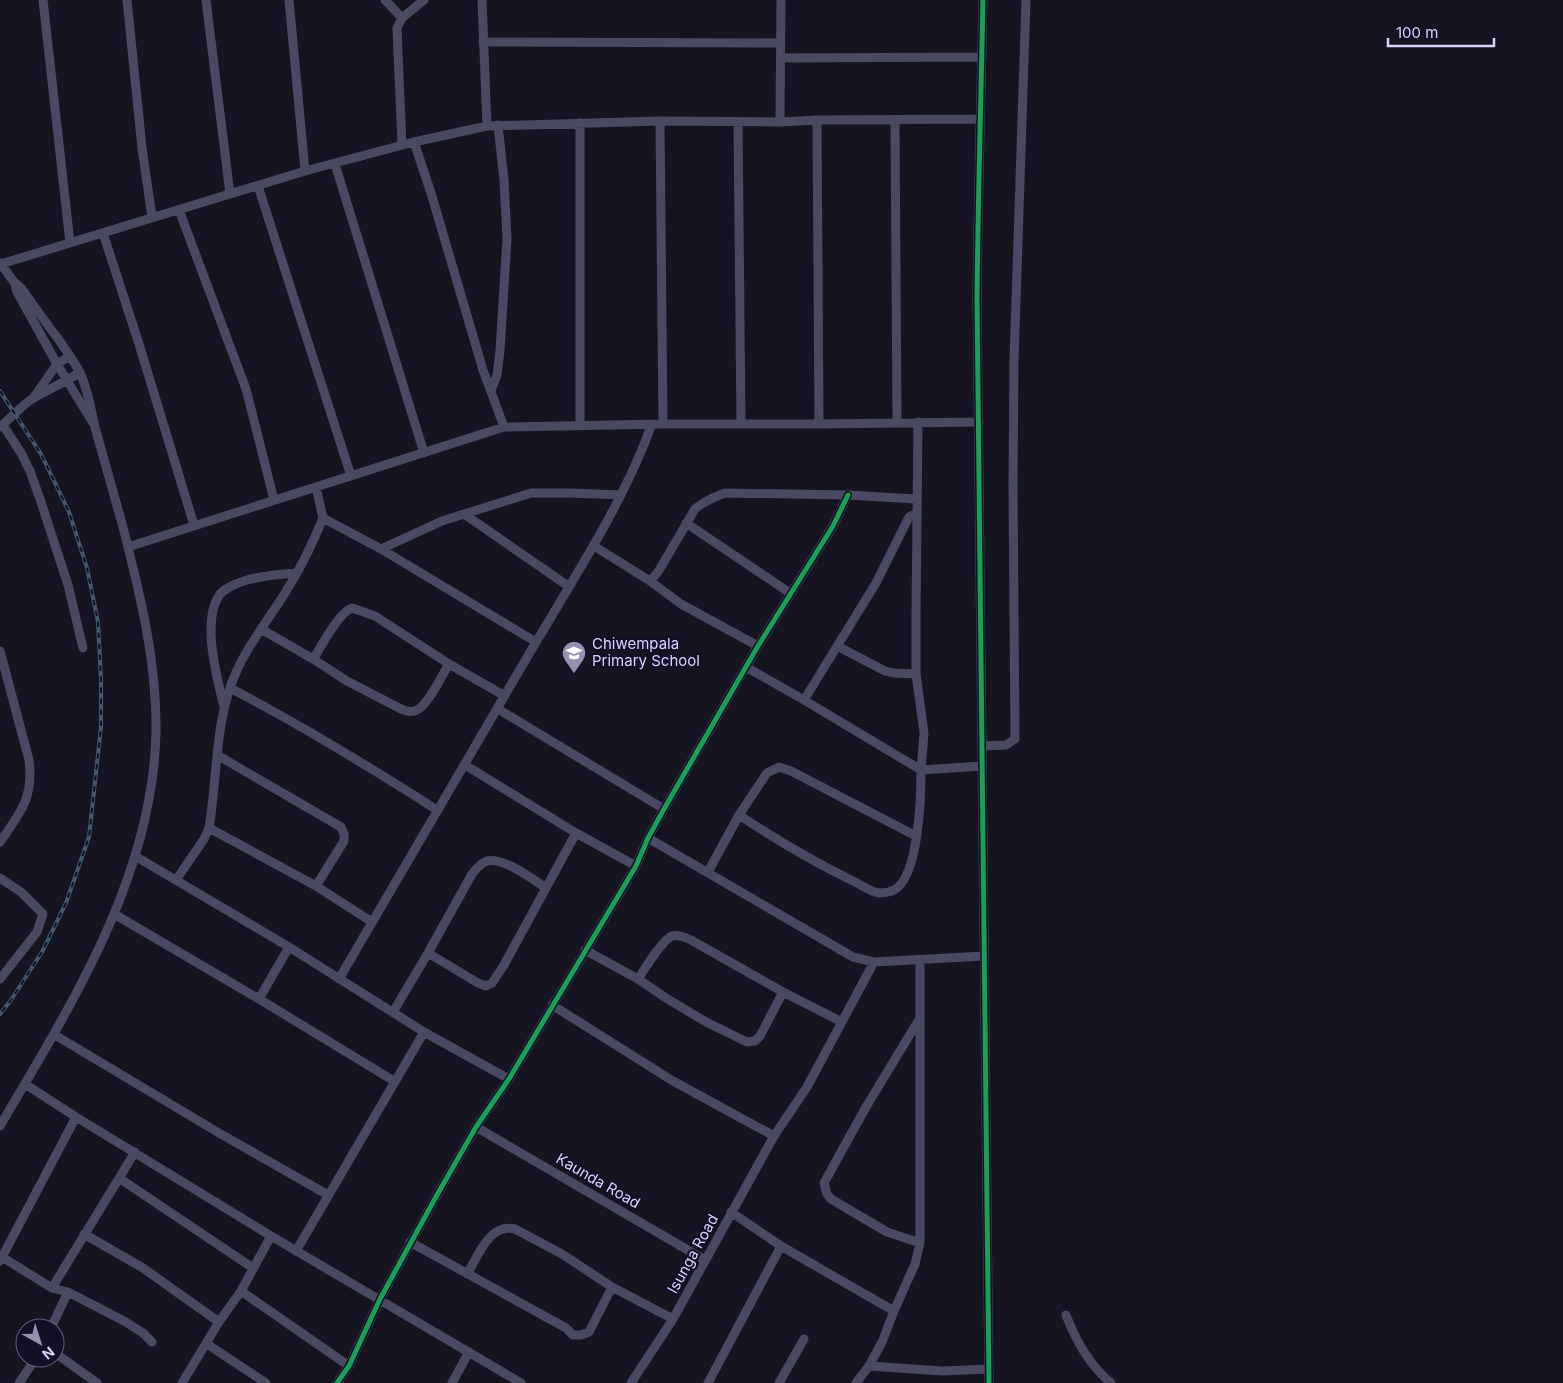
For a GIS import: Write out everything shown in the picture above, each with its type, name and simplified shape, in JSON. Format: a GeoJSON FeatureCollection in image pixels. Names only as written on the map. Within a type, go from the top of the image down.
{"type":"FeatureCollection","features":[{"type":"Feature","properties":{"kind":"street"},"geometry":{"type":"LineString","coordinates":[[43,0],[70,243]]}},
{"type":"Feature","properties":{"kind":"street"},"geometry":{"type":"LineString","coordinates":[[128,0],[142,148],[152,216]]}},
{"type":"Feature","properties":{"kind":"street"},"geometry":{"type":"LineString","coordinates":[[206,0],[230,194]]}},
{"type":"Feature","properties":{"kind":"street"},"geometry":{"type":"LineString","coordinates":[[289,0],[305,171]]}},
{"type":"Feature","properties":{"kind":"street"},"geometry":{"type":"LineString","coordinates":[[385,0],[402,18]]}},
{"type":"Feature","properties":{"kind":"street"},"geometry":{"type":"LineString","coordinates":[[402,145],[397,28],[402,18],[424,0]]}},
{"type":"Feature","properties":{"kind":"street"},"geometry":{"type":"LineString","coordinates":[[482,0],[487,126]]}},
{"type":"Feature","properties":{"kind":"street"},"geometry":{"type":"LineString","coordinates":[[780,122],[781,0]]}},
{"type":"Feature","properties":{"kind":"street"},"geometry":{"type":"LineString","coordinates":[[983,0],[982,97],[979,119],[977,298],[988,1383]]}},
{"type":"Feature","properties":{"kind":"street"},"geometry":{"type":"LineString","coordinates":[[982,746],[1006,745],[1016,739],[1013,484],[1014,361],[1026,0]]}},
{"type":"Feature","properties":{"kind":"street"},"geometry":{"type":"LineString","coordinates":[[483,42],[781,43]]}},
{"type":"Feature","properties":{"kind":"street"},"geometry":{"type":"LineString","coordinates":[[781,58],[982,56]]}},
{"type":"Feature","properties":{"kind":"street"},"geometry":{"type":"LineString","coordinates":[[0,1126],[70,1007],[114,914],[135,856],[152,785],[156,730],[155,698],[149,647],[140,596],[88,393],[80,372],[70,356],[22,289],[14,282],[0,263],[305,171],[414,142],[487,126],[660,121],[780,122],[979,119]]}},
{"type":"Feature","properties":{"kind":"street"},"geometry":{"type":"LineString","coordinates":[[817,120],[820,424]]}},
{"type":"Feature","properties":{"kind":"street"},"geometry":{"type":"LineString","coordinates":[[895,120],[898,423]]}},
{"type":"Feature","properties":{"kind":"street"},"geometry":{"type":"LineString","coordinates":[[660,121],[663,424]]}},
{"type":"Feature","properties":{"kind":"street"},"geometry":{"type":"LineString","coordinates":[[738,122],[741,424]]}},
{"type":"Feature","properties":{"kind":"street"},"geometry":{"type":"LineString","coordinates":[[580,123],[580,425]]}},
{"type":"Feature","properties":{"kind":"street"},"geometry":{"type":"LineString","coordinates":[[491,390],[497,375],[500,351],[507,239],[504,180],[498,125]]}},
{"type":"Feature","properties":{"kind":"street"},"geometry":{"type":"LineString","coordinates":[[414,142],[439,219],[483,370],[504,427]]}},
{"type":"Feature","properties":{"kind":"street"},"geometry":{"type":"LineString","coordinates":[[335,164],[424,453]]}},
{"type":"Feature","properties":{"kind":"street"},"geometry":{"type":"LineString","coordinates":[[258,186],[351,476]]}},
{"type":"Feature","properties":{"kind":"street"},"geometry":{"type":"LineString","coordinates":[[179,210],[246,389],[274,500]]}},
{"type":"Feature","properties":{"kind":"street"},"geometry":{"type":"LineString","coordinates":[[103,233],[194,525]]}},
{"type":"Feature","properties":{"kind":"street"},"geometry":{"type":"LineString","coordinates":[[14,282],[57,364],[96,428]]}},
{"type":"Feature","properties":{"kind":"street"},"geometry":{"type":"LineString","coordinates":[[32,399],[57,364],[70,356]]}},
{"type":"Feature","properties":{"kind":"street"},"geometry":{"type":"LineString","coordinates":[[80,372],[32,399],[1,426],[24,459],[41,502],[68,585],[83,648]]}},
{"type":"Feature","properties":{"kind":"street"},"geometry":{"type":"LineString","coordinates":[[739,815],[786,846],[878,893],[887,893],[895,890],[904,879],[913,860],[921,799],[924,733],[916,674],[918,422]]}},
{"type":"Feature","properties":{"kind":"street"},"geometry":{"type":"LineString","coordinates":[[128,547],[504,427],[979,422]]}},
{"type":"Feature","properties":{"kind":"street"},"geometry":{"type":"LineString","coordinates":[[339,979],[568,586],[594,546],[622,495],[642,452],[652,424]]}},
{"type":"Feature","properties":{"kind":"street"},"geometry":{"type":"LineString","coordinates":[[176,880],[204,839],[209,828],[224,710],[237,670],[297,573],[314,541],[323,518],[316,487]]}},
{"type":"Feature","properties":{"kind":"street"},"geometry":{"type":"LineString","coordinates":[[381,549],[442,521],[531,493],[622,495]]}},
{"type":"Feature","properties":{"kind":"street"},"geometry":{"type":"LineString","coordinates":[[650,582],[658,572],[686,523],[701,504],[725,493],[848,495],[916,499]]}},
{"type":"Feature","properties":{"kind":"street"},"geometry":{"type":"LineString","coordinates":[[337,1383],[349,1366],[380,1299],[410,1242],[476,1128],[509,1079],[636,866],[648,838],[664,809],[758,646],[833,526],[848,495]]}},
{"type":"Feature","properties":{"kind":"street"},"geometry":{"type":"LineString","coordinates":[[464,514],[568,586]]}},
{"type":"Feature","properties":{"kind":"street"},"geometry":{"type":"LineString","coordinates":[[804,700],[876,582],[909,517],[916,514]]}},
{"type":"Feature","properties":{"kind":"street"},"geometry":{"type":"LineString","coordinates":[[323,518],[381,549],[536,642]]}},
{"type":"Feature","properties":{"kind":"street"},"geometry":{"type":"LineString","coordinates":[[686,523],[790,593]]}},
{"type":"Feature","properties":{"kind":"street"},"geometry":{"type":"LineString","coordinates":[[594,546],[681,604],[758,646]]}},
{"type":"Feature","properties":{"kind":"street"},"geometry":{"type":"LineString","coordinates":[[224,710],[217,681],[211,625],[215,604],[221,593],[237,583],[250,579],[297,573]]}},
{"type":"Feature","properties":{"kind":"street"},"geometry":{"type":"LineString","coordinates":[[313,659],[340,618],[352,608],[381,620],[449,664],[505,696]]}},
{"type":"Feature","properties":{"kind":"street"},"geometry":{"type":"LineString","coordinates":[[261,629],[348,681],[409,712],[417,710],[424,704],[449,664]]}},
{"type":"Feature","properties":{"kind":"street"},"geometry":{"type":"LineString","coordinates":[[837,646],[885,671],[916,674]]}},
{"type":"Feature","properties":{"kind":"street"},"geometry":{"type":"LineString","coordinates":[[0,651],[29,760],[31,775],[27,799],[0,842]]}},
{"type":"Feature","properties":{"kind":"street"},"geometry":{"type":"LineString","coordinates":[[746,667],[921,770],[982,766]]}},
{"type":"Feature","properties":{"kind":"street"},"geometry":{"type":"LineString","coordinates":[[230,688],[279,714],[437,810]]}},
{"type":"Feature","properties":{"kind":"street"},"geometry":{"type":"LineString","coordinates":[[498,709],[664,809]]}},
{"type":"Feature","properties":{"kind":"street"},"geometry":{"type":"LineString","coordinates":[[217,755],[341,827],[344,841],[316,886]]}},
{"type":"Feature","properties":{"kind":"street"},"geometry":{"type":"LineString","coordinates":[[464,765],[576,833],[636,866]]}},
{"type":"Feature","properties":{"kind":"street"},"geometry":{"type":"LineString","coordinates":[[708,872],[739,815],[767,773],[779,767],[791,771],[916,836]]}},
{"type":"Feature","properties":{"kind":"street"},"geometry":{"type":"LineString","coordinates":[[209,828],[316,886],[372,922]]}},
{"type":"Feature","properties":{"kind":"street"},"geometry":{"type":"LineString","coordinates":[[428,953],[478,983],[486,986],[492,983],[504,965],[576,833]]}},
{"type":"Feature","properties":{"kind":"street"},"geometry":{"type":"LineString","coordinates":[[648,838],[853,957],[874,962],[984,956]]}},
{"type":"Feature","properties":{"kind":"street"},"geometry":{"type":"LineString","coordinates":[[135,856],[289,947],[424,1032],[509,1079]]}},
{"type":"Feature","properties":{"kind":"street"},"geometry":{"type":"LineString","coordinates":[[393,1012],[472,874],[485,862],[505,863],[546,888]]}},
{"type":"Feature","properties":{"kind":"street"},"geometry":{"type":"LineString","coordinates":[[0,878],[21,892],[43,914],[37,932],[0,979]]}},
{"type":"Feature","properties":{"kind":"street"},"geometry":{"type":"LineString","coordinates":[[114,914],[394,1081]]}},
{"type":"Feature","properties":{"kind":"street"},"geometry":{"type":"LineString","coordinates":[[638,979],[666,941],[671,936],[677,936],[691,940],[783,992],[842,1022]]}},
{"type":"Feature","properties":{"kind":"street"},"geometry":{"type":"LineString","coordinates":[[259,999],[289,947]]}},
{"type":"Feature","properties":{"kind":"street"},"geometry":{"type":"LineString","coordinates":[[585,950],[638,979],[706,1022],[747,1042],[755,1041],[760,1036],[783,992]]}},
{"type":"Feature","properties":{"kind":"street"},"geometry":{"type":"LineString","coordinates":[[856,1383],[869,1366],[882,1342],[909,1282],[920,1243],[920,960]]}},
{"type":"Feature","properties":{"kind":"street","name":"Isunga Road"},"geometry":{"type":"LineString","coordinates":[[631,1383],[673,1318],[774,1136],[806,1086],[874,962]]}},
{"type":"Feature","properties":{"kind":"street"},"geometry":{"type":"LineString","coordinates":[[552,1005],[673,1081],[774,1136]]}},
{"type":"Feature","properties":{"kind":"street"},"geometry":{"type":"LineString","coordinates":[[920,1018],[871,1099],[826,1177],[824,1184],[827,1194],[831,1199],[887,1232],[920,1243]]}},
{"type":"Feature","properties":{"kind":"street"},"geometry":{"type":"LineString","coordinates":[[296,1250],[424,1032]]}},
{"type":"Feature","properties":{"kind":"street"},"geometry":{"type":"LineString","coordinates":[[55,1034],[219,1133],[328,1195]]}},
{"type":"Feature","properties":{"kind":"street"},"geometry":{"type":"LineString","coordinates":[[25,1084],[76,1118],[271,1236],[521,1383]]}},
{"type":"Feature","properties":{"kind":"street"},"geometry":{"type":"LineString","coordinates":[[76,1118],[1,1259],[52,1288],[68,1292],[124,1321],[143,1333],[152,1342]]}},
{"type":"Feature","properties":{"kind":"street","name":"Kaunda Road"},"geometry":{"type":"LineString","coordinates":[[476,1128],[705,1260]]}},
{"type":"Feature","properties":{"kind":"street"},"geometry":{"type":"LineString","coordinates":[[52,1288],[135,1152]]}},
{"type":"Feature","properties":{"kind":"street"},"geometry":{"type":"LineString","coordinates":[[119,1178],[253,1268]]}},
{"type":"Feature","properties":{"kind":"street"},"geometry":{"type":"LineString","coordinates":[[731,1212],[782,1246],[894,1312]]}},
{"type":"Feature","properties":{"kind":"street"},"geometry":{"type":"LineString","coordinates":[[467,1274],[493,1233],[507,1227],[515,1229],[562,1254],[612,1287],[673,1318]]}},
{"type":"Feature","properties":{"kind":"street"},"geometry":{"type":"LineString","coordinates":[[84,1234],[143,1268],[219,1322]]}},
{"type":"Feature","properties":{"kind":"street"},"geometry":{"type":"LineString","coordinates":[[182,1383],[219,1322],[241,1291],[271,1236]]}},
{"type":"Feature","properties":{"kind":"street"},"geometry":{"type":"LineString","coordinates":[[410,1242],[566,1328],[573,1335],[589,1332],[612,1287]]}},
{"type":"Feature","properties":{"kind":"street"},"geometry":{"type":"LineString","coordinates":[[708,1383],[782,1246]]}},
{"type":"Feature","properties":{"kind":"street"},"geometry":{"type":"LineString","coordinates":[[241,1291],[349,1366]]}},
{"type":"Feature","properties":{"kind":"street"},"geometry":{"type":"LineString","coordinates":[[56,1318],[68,1292]]}},
{"type":"Feature","properties":{"kind":"street"},"geometry":{"type":"LineString","coordinates":[[1066,1315],[1076,1339],[1087,1358],[1111,1383]]}},
{"type":"Feature","properties":{"kind":"street"},"geometry":{"type":"LineString","coordinates":[[779,1383],[804,1339]]}},
{"type":"Feature","properties":{"kind":"street"},"geometry":{"type":"LineString","coordinates":[[207,1344],[266,1383]]}},
{"type":"Feature","properties":{"kind":"street"},"geometry":{"type":"LineString","coordinates":[[452,1383],[469,1352]]}},
{"type":"Feature","properties":{"kind":"street"},"geometry":{"type":"LineString","coordinates":[[65,1360],[97,1383]]}},
{"type":"Feature","properties":{"kind":"street"},"geometry":{"type":"LineString","coordinates":[[869,1366],[942,1371],[988,1369]]}},
{"type":"Feature","properties":{"kind":"street"},"geometry":{"type":"LineString","coordinates":[[19,1383],[29,1368]]}},
{"type":"Feature","properties":{"kind":"railway"},"geometry":{"type":"LineString","coordinates":[[0,391],[41,454],[69,512],[87,568],[98,622],[101,679],[101,727],[89,837],[66,903],[42,952],[0,1014]]}},
{"type":"Feature","properties":{"kind":"cycle path"},"geometry":{"type":"LineString","coordinates":[[983,0],[977,298],[989,1383]]}},
{"type":"Feature","properties":{"kind":"cycle path"},"geometry":{"type":"LineString","coordinates":[[337,1383],[349,1366],[380,1299],[476,1127],[509,1079],[636,866],[648,838],[664,809],[758,646],[833,526],[848,495]]}},
{"type":"Feature","properties":{"kind":"place","name":"Chiwempala Primary School"},"geometry":{"type":"Point","coordinates":[574,674]}}]}
